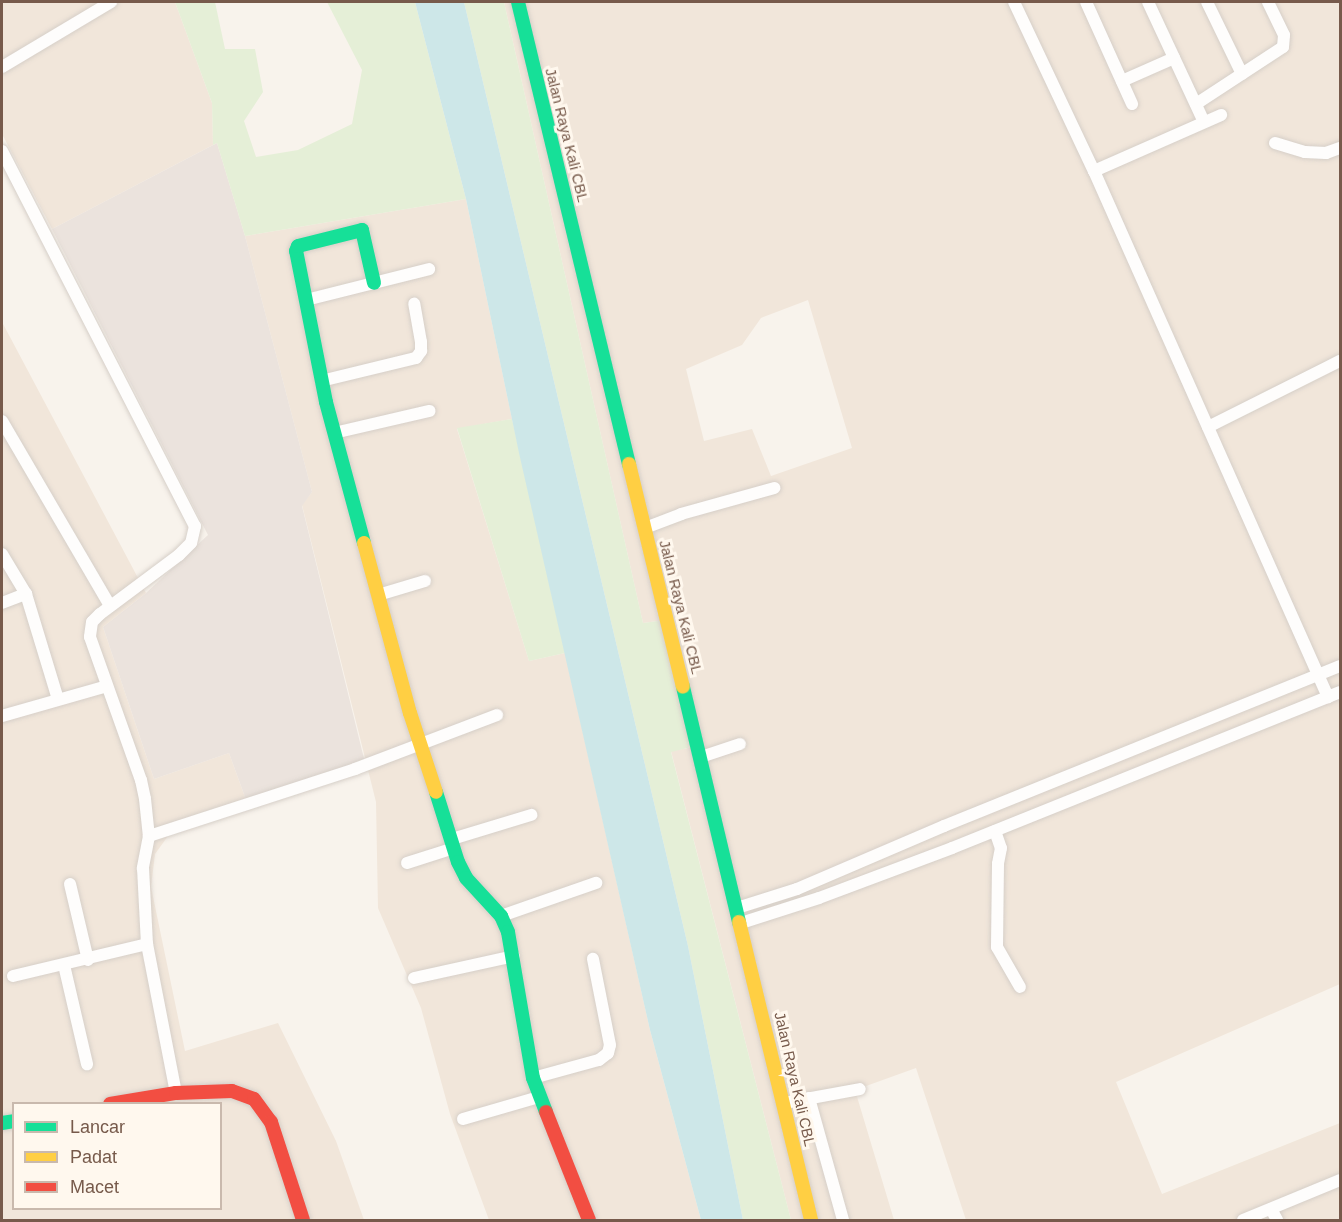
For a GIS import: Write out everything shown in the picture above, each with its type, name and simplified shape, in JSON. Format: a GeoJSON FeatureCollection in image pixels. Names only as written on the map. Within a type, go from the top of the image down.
{"type":"FeatureCollection","features":[{"type":"Feature","properties":{"kind":"street"},"geometry":{"type":"LineString","coordinates":[[2,67],[111,2]]}},
{"type":"Feature","properties":{"kind":"street","name":"Jalan Raya Kali CBL"},"geometry":{"type":"LineString","coordinates":[[518,2],[811,1221]]}},
{"type":"Feature","properties":{"kind":"street"},"geometry":{"type":"LineString","coordinates":[[1014,2],[1094,171],[1328,697]]}},
{"type":"Feature","properties":{"kind":"street"},"geometry":{"type":"LineString","coordinates":[[1086,2],[1132,104]]}},
{"type":"Feature","properties":{"kind":"street"},"geometry":{"type":"LineString","coordinates":[[1149,2],[1204,122]]}},
{"type":"Feature","properties":{"kind":"street"},"geometry":{"type":"LineString","coordinates":[[1207,2],[1242,74]]}},
{"type":"Feature","properties":{"kind":"street"},"geometry":{"type":"LineString","coordinates":[[1196,104],[1283,47],[1284,35],[1268,2]]}},
{"type":"Feature","properties":{"kind":"street"},"geometry":{"type":"LineString","coordinates":[[1122,81],[1174,58]]}},
{"type":"Feature","properties":{"kind":"street"},"geometry":{"type":"LineString","coordinates":[[1094,171],[1221,115]]}},
{"type":"Feature","properties":{"kind":"street"},"geometry":{"type":"LineString","coordinates":[[1275,143],[1305,152],[1326,153],[1341,148]]}},
{"type":"Feature","properties":{"kind":"street"},"geometry":{"type":"LineString","coordinates":[[2,151],[195,526],[191,543],[179,555],[92,622],[90,637],[141,780],[149,836],[143,868],[147,944],[176,1093]]}},
{"type":"Feature","properties":{"kind":"street"},"geometry":{"type":"LineString","coordinates":[[374,284],[362,230],[302,243],[296,251],[321,381],[334,433],[421,743],[466,878],[501,916],[514,956],[520,1017],[538,1097],[579,1189],[589,1221]]}},
{"type":"Feature","properties":{"kind":"street"},"geometry":{"type":"LineString","coordinates":[[306,300],[429,269]]}},
{"type":"Feature","properties":{"kind":"street"},"geometry":{"type":"LineString","coordinates":[[321,381],[416,358],[421,351],[421,342],[414,304]]}},
{"type":"Feature","properties":{"kind":"street"},"geometry":{"type":"LineString","coordinates":[[1208,427],[1341,361]]}},
{"type":"Feature","properties":{"kind":"street"},"geometry":{"type":"LineString","coordinates":[[334,433],[429,411]]}},
{"type":"Feature","properties":{"kind":"street"},"geometry":{"type":"LineString","coordinates":[[2,421],[110,606]]}},
{"type":"Feature","properties":{"kind":"street"},"geometry":{"type":"LineString","coordinates":[[645,528],[681,514],[774,488]]}},
{"type":"Feature","properties":{"kind":"street"},"geometry":{"type":"LineString","coordinates":[[2,554],[7,576],[26,594],[58,699]]}},
{"type":"Feature","properties":{"kind":"street"},"geometry":{"type":"LineString","coordinates":[[378,595],[425,582]]}},
{"type":"Feature","properties":{"kind":"street"},"geometry":{"type":"LineString","coordinates":[[2,603],[26,594]]}},
{"type":"Feature","properties":{"kind":"street"},"geometry":{"type":"LineString","coordinates":[[737,908],[797,889],[814,880],[1341,666]]}},
{"type":"Feature","properties":{"kind":"street"},"geometry":{"type":"LineString","coordinates":[[2,714],[107,686]]}},
{"type":"Feature","properties":{"kind":"street"},"geometry":{"type":"LineString","coordinates":[[741,923],[819,898],[995,831],[1341,692]]}},
{"type":"Feature","properties":{"kind":"street"},"geometry":{"type":"LineString","coordinates":[[149,836],[345,772],[497,715]]}},
{"type":"Feature","properties":{"kind":"street"},"geometry":{"type":"LineString","coordinates":[[701,757],[740,744]]}},
{"type":"Feature","properties":{"kind":"street"},"geometry":{"type":"LineString","coordinates":[[407,863],[531,815]]}},
{"type":"Feature","properties":{"kind":"street"},"geometry":{"type":"LineString","coordinates":[[995,831],[1001,848],[998,864],[997,946],[1020,987]]}},
{"type":"Feature","properties":{"kind":"street"},"geometry":{"type":"LineString","coordinates":[[814,880],[819,898]]}},
{"type":"Feature","properties":{"kind":"street"},"geometry":{"type":"LineString","coordinates":[[70,884],[88,960]]}},
{"type":"Feature","properties":{"kind":"street"},"geometry":{"type":"LineString","coordinates":[[501,916],[596,884]]}},
{"type":"Feature","properties":{"kind":"street"},"geometry":{"type":"LineString","coordinates":[[13,976],[88,960],[147,944]]}},
{"type":"Feature","properties":{"kind":"street"},"geometry":{"type":"LineString","coordinates":[[414,978],[514,956]]}},
{"type":"Feature","properties":{"kind":"street"},"geometry":{"type":"LineString","coordinates":[[533,1078],[599,1060],[608,1053],[610,1045],[593,959]]}},
{"type":"Feature","properties":{"kind":"street"},"geometry":{"type":"LineString","coordinates":[[64,964],[87,1064]]}},
{"type":"Feature","properties":{"kind":"street"},"geometry":{"type":"LineString","coordinates":[[784,1102],[860,1089]]}},
{"type":"Feature","properties":{"kind":"street"},"geometry":{"type":"LineString","coordinates":[[122,1102],[176,1093],[232,1091],[254,1099],[271,1122],[303,1221]]}},
{"type":"Feature","properties":{"kind":"street"},"geometry":{"type":"LineString","coordinates":[[464,1119],[538,1097]]}},
{"type":"Feature","properties":{"kind":"street"},"geometry":{"type":"LineString","coordinates":[[811,1098],[843,1221]]}},
{"type":"Feature","properties":{"kind":"street"},"geometry":{"type":"LineString","coordinates":[[1243,1221],[1274,1215],[1341,1180]]}},
{"type":"Feature","properties":{"kind":"shaded area"},"geometry":{"type":"Polygon","coordinates":[[[2,2],[175,2],[212,103],[213,145],[52,229],[2,134],[2,2]]]}},
{"type":"Feature","properties":{"kind":"shaded area"},"geometry":{"type":"Polygon","coordinates":[[[504,2],[1340,2],[1340,984],[1116,1082],[1162,1194],[1340,1123],[1340,1220],[966,1220],[916,1068],[855,1090],[894,1220],[791,1220],[671,751],[700,746],[665,620],[643,623],[504,2]],[[808,300],[761,318],[742,345],[686,369],[704,441],[752,429],[771,476],[852,448],[808,300]]]}},
{"type":"Feature","properties":{"kind":"shaded area"},"geometry":{"type":"Polygon","coordinates":[[[217,143],[245,236],[312,492],[302,506],[367,771],[249,808],[229,753],[154,779],[103,627],[146,593],[208,535],[52,229],[217,143]]]}},
{"type":"Feature","properties":{"kind":"shaded area"},"geometry":{"type":"Polygon","coordinates":[[[466,199],[512,419],[457,429],[529,661],[565,653],[650,1030],[701,1220],[489,1220],[450,1114],[421,1008],[378,908],[376,802],[302,505],[312,492],[245,236],[466,199]]]}},
{"type":"Feature","properties":{"kind":"shaded area"},"geometry":{"type":"Polygon","coordinates":[[[2,322],[146,593],[103,627],[154,779],[229,753],[249,808],[168,836],[155,854],[151,887],[185,1051],[278,1023],[336,1141],[364,1220],[2,1220],[2,322]]]}},
{"type":"Feature","properties":{"kind":"green space"},"geometry":{"type":"Polygon","coordinates":[[[175,2],[215,2],[225,49],[255,49],[263,92],[244,121],[256,157],[298,150],[352,124],[362,70],[327,2],[415,2],[466,199],[245,236],[217,143],[213,145],[212,103],[175,2]]]}},
{"type":"Feature","properties":{"kind":"green space"},"geometry":{"type":"Polygon","coordinates":[[[464,2],[504,2],[643,623],[665,620],[700,745],[671,752],[791,1220],[743,1220],[688,946],[464,2]]]}},
{"type":"Feature","properties":{"kind":"green space"},"geometry":{"type":"Polygon","coordinates":[[[512,419],[565,653],[529,661],[457,428],[512,419]]]}},
{"type":"Feature","properties":{"kind":"water"},"geometry":{"type":"Polygon","coordinates":[[[415,2],[464,2],[688,946],[743,1220],[701,1220],[650,1030],[519,453],[466,199],[415,2]]]}},
{"type":"Feature","properties":{"kind":"traffic: fast"},"geometry":{"type":"LineString","coordinates":[[518,2],[629,464]]}},
{"type":"Feature","properties":{"kind":"traffic: fast"},"geometry":{"type":"LineString","coordinates":[[364,543],[326,402],[296,251],[298,246],[362,230],[374,283]]}},
{"type":"Feature","properties":{"kind":"traffic: fast"},"geometry":{"type":"LineString","coordinates":[[683,687],[739,922]]}},
{"type":"Feature","properties":{"kind":"traffic: fast"},"geometry":{"type":"LineString","coordinates":[[436,792],[458,862],[466,878],[501,916],[508,932],[533,1078],[546,1112]]}},
{"type":"Feature","properties":{"kind":"traffic: fast"},"geometry":{"type":"LineString","coordinates":[[2,1123],[12,1121]]}},
{"type":"Feature","properties":{"kind":"traffic: slow"},"geometry":{"type":"LineString","coordinates":[[629,464],[683,687]]}},
{"type":"Feature","properties":{"kind":"traffic: slow"},"geometry":{"type":"LineString","coordinates":[[364,543],[410,713],[436,792]]}},
{"type":"Feature","properties":{"kind":"traffic: slow"},"geometry":{"type":"LineString","coordinates":[[739,922],[811,1220]]}},
{"type":"Feature","properties":{"kind":"traffic: jam"},"geometry":{"type":"LineString","coordinates":[[122,1102],[176,1093],[232,1091],[254,1099],[271,1122],[303,1220]]}},
{"type":"Feature","properties":{"kind":"traffic: jam"},"geometry":{"type":"LineString","coordinates":[[546,1112],[589,1220]]}}]}
